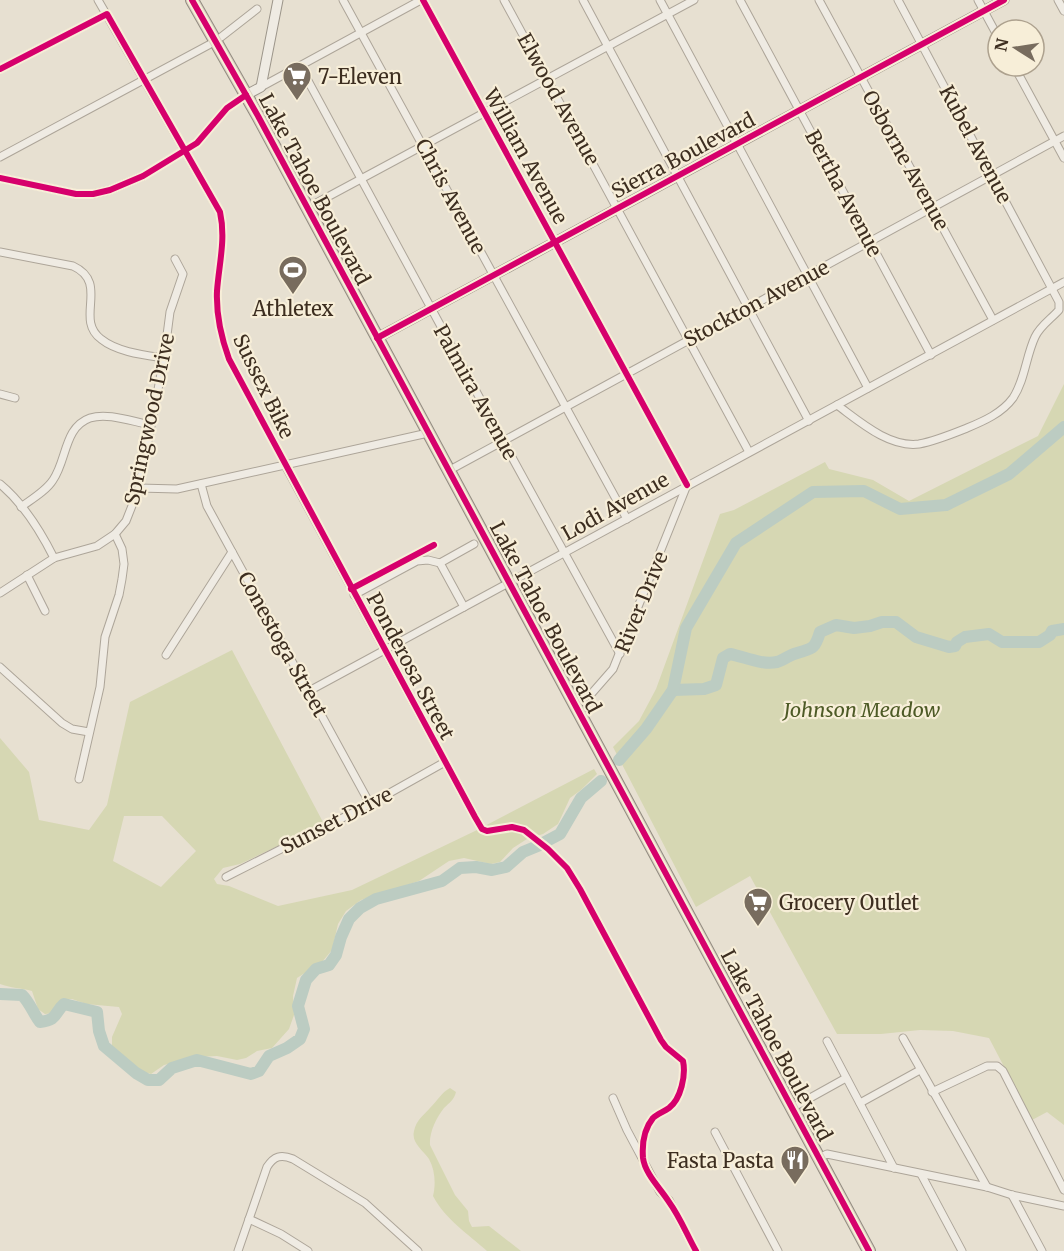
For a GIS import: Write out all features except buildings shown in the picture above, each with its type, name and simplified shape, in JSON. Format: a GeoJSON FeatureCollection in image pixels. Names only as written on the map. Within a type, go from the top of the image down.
{"type":"FeatureCollection","features":[{"type":"Feature","properties":{"kind":"highway","name":"Lake Tahoe Boulevard"},"geometry":{"type":"LineString","coordinates":[[192,0],[246,95],[869,1251]]}},
{"type":"Feature","properties":{"kind":"street"},"geometry":{"type":"LineString","coordinates":[[98,0],[220,212]]}},
{"type":"Feature","properties":{"kind":"street"},"geometry":{"type":"LineString","coordinates":[[261,87],[278,0]]}},
{"type":"Feature","properties":{"kind":"street","name":"Chris Avenue"},"geometry":{"type":"LineString","coordinates":[[343,0],[627,519]]}},
{"type":"Feature","properties":{"kind":"street"},"geometry":{"type":"LineString","coordinates":[[0,178],[76,194],[93,194],[110,190],[143,176],[197,143],[227,108],[246,95],[422,0]]}},
{"type":"Feature","properties":{"kind":"street","name":"William Avenue"},"geometry":{"type":"LineString","coordinates":[[422,0],[687,485]]}},
{"type":"Feature","properties":{"kind":"street","name":"Elwood Avenue"},"geometry":{"type":"LineString","coordinates":[[504,0],[749,452]]}},
{"type":"Feature","properties":{"kind":"street"},"geometry":{"type":"LineString","coordinates":[[583,0],[809,421]]}},
{"type":"Feature","properties":{"kind":"street"},"geometry":{"type":"LineString","coordinates":[[660,0],[868,388]]}},
{"type":"Feature","properties":{"kind":"street"},"geometry":{"type":"LineString","coordinates":[[307,208],[694,0]]}},
{"type":"Feature","properties":{"kind":"street","name":"Bertha Avenue"},"geometry":{"type":"LineString","coordinates":[[740,0],[931,354]]}},
{"type":"Feature","properties":{"kind":"street","name":"Osborne Avenue"},"geometry":{"type":"LineString","coordinates":[[819,0],[993,320]]}},
{"type":"Feature","properties":{"kind":"street","name":"Kubel Avenue"},"geometry":{"type":"LineString","coordinates":[[898,0],[1052,289]]}},
{"type":"Feature","properties":{"kind":"street"},"geometry":{"type":"LineString","coordinates":[[978,0],[988,18]]}},
{"type":"Feature","properties":{"kind":"street","name":"Sierra Boulevard"},"geometry":{"type":"LineString","coordinates":[[377,338],[1004,0]]}},
{"type":"Feature","properties":{"kind":"street"},"geometry":{"type":"LineString","coordinates":[[1058,0],[1064,11]]}},
{"type":"Feature","properties":{"kind":"street"},"geometry":{"type":"LineString","coordinates":[[0,157],[216,41],[257,9]]}},
{"type":"Feature","properties":{"kind":"street"},"geometry":{"type":"LineString","coordinates":[[0,69],[107,14]]}},
{"type":"Feature","properties":{"kind":"street","name":"Palmira Avenue"},"geometry":{"type":"LineString","coordinates":[[300,66],[620,654]]}},
{"type":"Feature","properties":{"kind":"street"},"geometry":{"type":"LineString","coordinates":[[1021,78],[1064,158]]}},
{"type":"Feature","properties":{"kind":"street","name":"Stockton Avenue"},"geometry":{"type":"LineString","coordinates":[[448,471],[1064,136]]}},
{"type":"Feature","properties":{"kind":"street"},"geometry":{"type":"LineString","coordinates":[[0,252],[73,266],[82,270],[92,289],[90,319],[99,338],[112,346],[164,358]]}},
{"type":"Feature","properties":{"kind":"street","name":"Springwood Drive"},"geometry":{"type":"LineString","coordinates":[[0,593],[54,558],[97,546],[115,534],[126,521],[139,488],[164,358],[170,312],[183,274],[176,259]]}},
{"type":"Feature","properties":{"kind":"street","name":"Lodi Avenue"},"geometry":{"type":"LineString","coordinates":[[309,691],[1064,282]]}},
{"type":"Feature","properties":{"kind":"street"},"geometry":{"type":"LineString","coordinates":[[837,405],[868,428],[903,443],[918,444],[981,423],[1013,398],[1022,380],[1040,327],[1059,310],[1059,302],[1052,289]]}},
{"type":"Feature","properties":{"kind":"street"},"geometry":{"type":"LineString","coordinates":[[0,394],[15,398]]}},
{"type":"Feature","properties":{"kind":"street"},"geometry":{"type":"LineString","coordinates":[[21,507],[51,483],[60,469],[69,438],[77,426],[91,418],[107,417],[151,425]]}},
{"type":"Feature","properties":{"kind":"street"},"geometry":{"type":"LineString","coordinates":[[139,488],[177,489],[428,433]]}},
{"type":"Feature","properties":{"kind":"street","name":"Ponderosa Street"},"geometry":{"type":"LineString","coordinates":[[285,465],[475,817]]}},
{"type":"Feature","properties":{"kind":"street"},"geometry":{"type":"LineString","coordinates":[[0,484],[44,537],[54,558]]}},
{"type":"Feature","properties":{"kind":"street","name":"Conestoga Street"},"geometry":{"type":"LineString","coordinates":[[201,484],[207,506],[370,804]]}},
{"type":"Feature","properties":{"kind":"street","name":"River Drive"},"geometry":{"type":"LineString","coordinates":[[574,704],[604,681],[613,669],[687,485]]}},
{"type":"Feature","properties":{"kind":"street"},"geometry":{"type":"LineString","coordinates":[[79,779],[100,687],[105,637],[120,595],[124,564],[122,549],[115,534]]}},
{"type":"Feature","properties":{"kind":"street"},"geometry":{"type":"LineString","coordinates":[[354,595],[417,561],[428,560],[440,563],[474,544]]}},
{"type":"Feature","properties":{"kind":"street"},"geometry":{"type":"LineString","coordinates":[[166,655],[232,552]]}},
{"type":"Feature","properties":{"kind":"street"},"geometry":{"type":"LineString","coordinates":[[440,563],[464,607]]}},
{"type":"Feature","properties":{"kind":"street"},"geometry":{"type":"LineString","coordinates":[[27,575],[45,611]]}},
{"type":"Feature","properties":{"kind":"street"},"geometry":{"type":"LineString","coordinates":[[0,667],[62,723],[72,729],[89,732]]}},
{"type":"Feature","properties":{"kind":"street","name":"Sunset Drive"},"geometry":{"type":"LineString","coordinates":[[226,877],[370,804],[445,762]]}},
{"type":"Feature","properties":{"kind":"street"},"geometry":{"type":"LineString","coordinates":[[903,1038],[987,1187]]}},
{"type":"Feature","properties":{"kind":"street"},"geometry":{"type":"LineString","coordinates":[[827,1041],[894,1168]]}},
{"type":"Feature","properties":{"kind":"street"},"geometry":{"type":"LineString","coordinates":[[932,1092],[987,1066],[996,1066],[1003,1071],[1064,1190]]}},
{"type":"Feature","properties":{"kind":"street"},"geometry":{"type":"LineString","coordinates":[[860,1103],[920,1070]]}},
{"type":"Feature","properties":{"kind":"street"},"geometry":{"type":"LineString","coordinates":[[792,1107],[846,1078]]}},
{"type":"Feature","properties":{"kind":"street"},"geometry":{"type":"LineString","coordinates":[[613,1098],[660,1192],[669,1200],[696,1251]]}},
{"type":"Feature","properties":{"kind":"street"},"geometry":{"type":"LineString","coordinates":[[715,1132],[778,1251]]}},
{"type":"Feature","properties":{"kind":"street"},"geometry":{"type":"LineString","coordinates":[[819,1158],[827,1154],[987,1187],[1012,1196],[1064,1206]]}},
{"type":"Feature","properties":{"kind":"street"},"geometry":{"type":"LineString","coordinates":[[237,1251],[265,1172],[276,1156],[293,1159],[365,1203],[418,1251]]}},
{"type":"Feature","properties":{"kind":"street"},"geometry":{"type":"LineString","coordinates":[[921,1174],[962,1251]]}},
{"type":"Feature","properties":{"kind":"street"},"geometry":{"type":"LineString","coordinates":[[1012,1196],[1042,1251]]}},
{"type":"Feature","properties":{"kind":"street"},"geometry":{"type":"LineString","coordinates":[[249,1219],[281,1234],[308,1251]]}},
{"type":"Feature","properties":{"kind":"green space","name":"Johnson Meadow"},"geometry":{"type":"Polygon","coordinates":[[[1064,384],[1064,1125],[1047,1112],[1032,1120],[989,1038],[953,1031],[920,1030],[881,1034],[837,1034],[750,876],[696,907],[613,747],[639,721],[656,689],[720,514],[734,510],[825,462],[829,469],[873,480],[909,501],[1038,436],[1064,384]]]}},
{"type":"Feature","properties":{"kind":"green space"},"geometry":{"type":"Polygon","coordinates":[[[232,650],[324,824],[240,864],[223,868],[214,879],[217,884],[229,886],[278,906],[352,890],[475,831],[594,769],[597,774],[570,798],[558,824],[513,848],[500,862],[491,864],[464,858],[449,861],[419,881],[361,900],[346,911],[338,924],[332,950],[322,962],[297,978],[293,996],[294,1015],[289,1029],[272,1048],[257,1051],[246,1058],[237,1060],[217,1056],[196,1057],[164,1065],[151,1074],[144,1072],[112,1049],[112,1037],[122,1014],[119,1007],[63,999],[53,1013],[45,1014],[38,1009],[32,991],[0,984],[0,738],[29,772],[39,820],[89,830],[107,805],[130,702],[232,650]],[[124,816],[113,861],[161,887],[196,851],[162,816],[124,816]]]}},
{"type":"Feature","properties":{"kind":"green space"},"geometry":{"type":"Polygon","coordinates":[[[450,1088],[456,1092],[455,1095],[436,1121],[430,1145],[455,1195],[468,1211],[472,1227],[489,1226],[521,1251],[487,1251],[450,1219],[433,1196],[435,1182],[433,1168],[416,1143],[414,1131],[420,1118],[450,1088]]]}},
{"type":"Feature","properties":{"kind":"waterway"},"geometry":{"type":"LineString","coordinates":[[619,760],[646,729],[673,690],[686,628],[736,543],[813,492],[864,491],[900,509],[946,505],[1009,474],[1064,427]]}},
{"type":"Feature","properties":{"kind":"waterway"},"geometry":{"type":"LineString","coordinates":[[673,690],[704,689],[716,685],[723,658],[730,654],[759,662],[779,661],[811,648],[816,643],[820,632],[836,625],[854,628],[882,622],[896,622],[916,637],[949,647],[955,646],[965,637],[989,634],[1002,642],[1039,642],[1052,631],[1064,629]]}},
{"type":"Feature","properties":{"kind":"waterway"},"geometry":{"type":"LineString","coordinates":[[543,843],[560,834],[581,798],[601,781]]}},
{"type":"Feature","properties":{"kind":"waterway"},"geometry":{"type":"LineString","coordinates":[[0,994],[22,995],[40,1022],[53,1018],[64,1004],[97,1012],[99,1031],[104,1046],[148,1080],[159,1080],[172,1068],[197,1060],[251,1074],[259,1071],[269,1056],[300,1039],[304,1029],[298,1006],[306,980],[316,969],[329,965],[336,955],[349,919],[360,908],[376,899],[442,881],[460,868],[476,867],[492,870],[506,867],[523,852],[540,845]]}},
{"type":"Feature","properties":{"kind":"cycle path"},"geometry":{"type":"LineString","coordinates":[[192,0],[258,116],[869,1251]]}},
{"type":"Feature","properties":{"kind":"cycle path"},"geometry":{"type":"LineString","coordinates":[[423,0],[687,485]]}},
{"type":"Feature","properties":{"kind":"cycle path"},"geometry":{"type":"LineString","coordinates":[[377,338],[1004,0]]}},
{"type":"Feature","properties":{"kind":"cycle path","name":"Sussex Bike"},"geometry":{"type":"LineString","coordinates":[[0,69],[107,14],[220,212],[222,242],[217,308],[221,334],[229,359],[475,817],[482,829],[487,831],[512,827],[524,830],[567,868],[661,1040],[683,1061],[683,1080],[677,1099],[650,1122],[644,1137],[643,1158],[650,1176],[677,1214],[696,1251]]}},
{"type":"Feature","properties":{"kind":"cycle path"},"geometry":{"type":"LineString","coordinates":[[0,178],[76,194],[93,194],[110,190],[143,176],[197,143],[227,108],[246,95]]}},
{"type":"Feature","properties":{"kind":"cycle path"},"geometry":{"type":"LineString","coordinates":[[351,589],[434,545]]}},
{"type":"Feature","properties":{"kind":"place","name":"7-Eleven"},"geometry":{"type":"Point","coordinates":[297,102]}},
{"type":"Feature","properties":{"kind":"place","name":"Athletex"},"geometry":{"type":"Point","coordinates":[293,296]}},
{"type":"Feature","properties":{"kind":"place","name":"Grocery Outlet"},"geometry":{"type":"Point","coordinates":[758,928]}},
{"type":"Feature","properties":{"kind":"place","name":"Fasta Pasta"},"geometry":{"type":"Point","coordinates":[795,1186]}}]}
